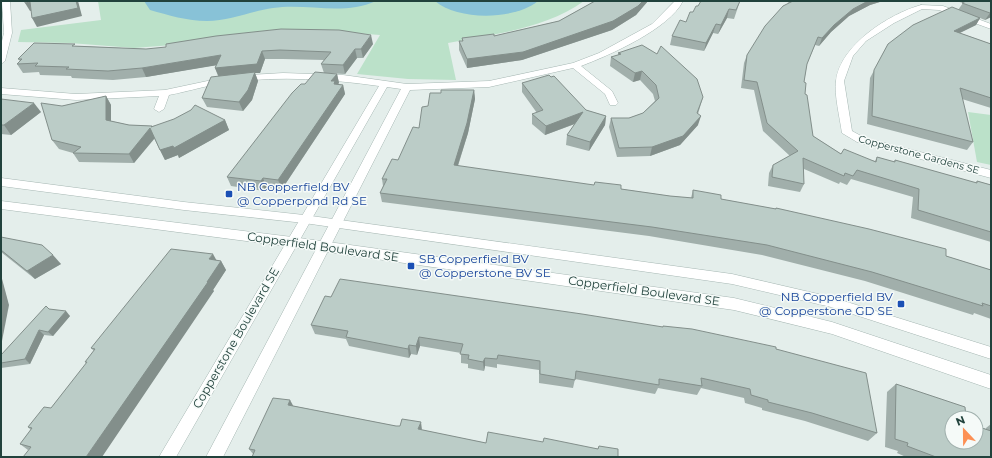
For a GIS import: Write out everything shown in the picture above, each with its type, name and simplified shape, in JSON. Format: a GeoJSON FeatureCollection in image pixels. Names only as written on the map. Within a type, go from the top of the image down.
{"type":"FeatureCollection","features":[{"type":"Feature","properties":{"kind":"street"},"geometry":{"type":"LineString","coordinates":[[1,61],[8,33],[6,1]]}},
{"type":"Feature","properties":{"kind":"street"},"geometry":{"type":"LineString","coordinates":[[1,91],[76,97],[165,94],[231,79],[283,76],[344,78],[407,87],[489,84],[575,65],[602,55],[655,26],[677,5],[679,1]]}},
{"type":"Feature","properties":{"kind":"street","name":"Copperstone Gardens SE"},"geometry":{"type":"LineString","coordinates":[[991,27],[940,8],[921,7],[891,21],[864,39],[849,56],[840,81],[847,133],[861,140],[991,174]]}},
{"type":"Feature","properties":{"kind":"street"},"geometry":{"type":"LineString","coordinates":[[575,65],[609,92],[613,103]]}},
{"type":"Feature","properties":{"kind":"street","name":"Copperstone Boulevard SE"},"geometry":{"type":"LineString","coordinates":[[167,457],[304,219],[384,84]]}},
{"type":"Feature","properties":{"kind":"street"},"geometry":{"type":"LineString","coordinates":[[214,457],[337,224],[407,87]]}},
{"type":"Feature","properties":{"kind":"street"},"geometry":{"type":"LineString","coordinates":[[160,109],[165,94]]}},
{"type":"Feature","properties":{"kind":"street","name":"Copperfield Boulevard SE"},"geometry":{"type":"LineString","coordinates":[[1,182],[184,206],[304,219],[732,280],[831,302],[991,353]]}},
{"type":"Feature","properties":{"kind":"street","name":"Copperfield Boulevard SE"},"geometry":{"type":"LineString","coordinates":[[1,205],[292,242],[734,304],[832,328],[991,382]]}},
{"type":"Feature","properties":{"kind":"green space"},"geometry":{"type":"Polygon","coordinates":[[[98,1],[584,1],[553,18],[536,24],[501,33],[448,43],[456,80],[408,79],[357,74],[380,35],[341,32],[134,48],[70,43],[18,42],[21,30],[101,20],[98,1]]]}},
{"type":"Feature","properties":{"kind":"green space"},"geometry":{"type":"Polygon","coordinates":[[[968,112],[991,115],[991,165],[977,162],[968,112]]]}},
{"type":"Feature","properties":{"kind":"water"},"geometry":{"type":"Polygon","coordinates":[[[144,1],[376,1],[351,8],[273,8],[216,21],[200,21],[171,16],[150,10],[144,1]]]}},
{"type":"Feature","properties":{"kind":"water"},"geometry":{"type":"Polygon","coordinates":[[[435,1],[538,1],[515,12],[486,16],[458,12],[445,8],[435,1]]]}},
{"type":"Feature","properties":{"kind":"building"},"geometry":{"type":"Polygon","coordinates":[[[25,1],[76,1],[78,8],[32,18],[30,2],[25,3],[25,1]]]}},
{"type":"Feature","properties":{"kind":"building"},"geometry":{"type":"Polygon","coordinates":[[[595,1],[643,1],[638,6],[613,21],[523,52],[467,59],[459,41],[463,41],[462,38],[494,34],[494,36],[559,21],[595,1]]]}},
{"type":"Feature","properties":{"kind":"building"},"geometry":{"type":"Polygon","coordinates":[[[701,1],[740,1],[736,10],[729,9],[721,25],[716,24],[706,43],[672,36],[680,20],[686,22],[690,12],[693,12],[701,1]]]}},
{"type":"Feature","properties":{"kind":"building"},"geometry":{"type":"Polygon","coordinates":[[[793,1],[868,1],[853,9],[834,25],[822,38],[818,37],[807,64],[804,82],[806,83],[805,94],[807,95],[813,136],[841,154],[844,149],[876,162],[877,157],[895,162],[895,160],[977,183],[977,181],[991,185],[991,232],[918,210],[919,189],[857,170],[853,176],[845,173],[844,176],[803,158],[804,184],[772,177],[773,165],[798,151],[767,123],[757,82],[744,80],[747,55],[765,26],[783,6],[793,1]]]}},
{"type":"Feature","properties":{"kind":"building"},"geometry":{"type":"Polygon","coordinates":[[[966,1],[991,1],[991,13],[962,3],[966,1]]]}},
{"type":"Feature","properties":{"kind":"building"},"geometry":{"type":"Polygon","coordinates":[[[952,7],[980,18],[954,31],[991,44],[991,98],[960,88],[973,142],[872,116],[874,70],[888,44],[913,25],[952,7]]]}},
{"type":"Feature","properties":{"kind":"building"},"geometry":{"type":"Polygon","coordinates":[[[281,29],[339,30],[371,35],[361,49],[355,49],[343,65],[321,64],[331,52],[280,50],[262,51],[257,64],[215,68],[221,55],[142,68],[108,71],[66,69],[69,67],[35,66],[38,63],[17,64],[22,59],[18,59],[34,43],[146,49],[166,47],[166,44],[216,36],[281,29]]]}},
{"type":"Feature","properties":{"kind":"building"},"geometry":{"type":"Polygon","coordinates":[[[642,45],[657,54],[661,46],[697,79],[703,97],[697,113],[701,116],[683,136],[652,147],[619,148],[611,118],[629,118],[643,113],[659,98],[656,85],[642,71],[635,73],[611,57],[621,54],[618,53],[642,45]]]}},
{"type":"Feature","properties":{"kind":"building"},"geometry":{"type":"Polygon","coordinates":[[[255,72],[248,90],[239,102],[202,98],[211,77],[255,72]]]}},
{"type":"Feature","properties":{"kind":"building"},"geometry":{"type":"Polygon","coordinates":[[[315,72],[337,74],[331,81],[335,81],[334,84],[343,85],[278,180],[263,178],[261,181],[227,177],[292,93],[301,84],[305,84],[315,72]]]}},
{"type":"Feature","properties":{"kind":"building"},"geometry":{"type":"Polygon","coordinates":[[[549,75],[551,77],[554,76],[586,110],[606,116],[590,142],[567,135],[583,112],[546,126],[532,114],[543,110],[522,83],[549,75]]]}},
{"type":"Feature","properties":{"kind":"building"},"geometry":{"type":"Polygon","coordinates":[[[441,90],[474,90],[467,123],[454,165],[594,185],[595,182],[621,185],[621,189],[670,196],[693,198],[693,190],[721,195],[721,199],[776,208],[869,229],[946,249],[946,256],[991,270],[991,306],[982,303],[983,306],[872,272],[767,245],[652,227],[380,193],[387,179],[382,179],[392,159],[398,160],[413,127],[419,128],[422,107],[428,106],[430,93],[441,93],[441,90]]]}},
{"type":"Feature","properties":{"kind":"building"},"geometry":{"type":"Polygon","coordinates":[[[106,96],[106,120],[129,125],[152,126],[151,127],[174,119],[191,110],[195,105],[225,120],[174,148],[173,146],[160,150],[150,128],[129,154],[73,153],[81,147],[52,140],[41,103],[62,106],[106,96]]]}},
{"type":"Feature","properties":{"kind":"building"},"geometry":{"type":"Polygon","coordinates":[[[1,99],[34,103],[4,125],[1,125],[1,99]]]}},
{"type":"Feature","properties":{"kind":"building"},"geometry":{"type":"Polygon","coordinates":[[[1,237],[42,245],[53,255],[27,271],[1,250],[1,237]]]}},
{"type":"Feature","properties":{"kind":"building"},"geometry":{"type":"Polygon","coordinates":[[[171,249],[213,254],[209,259],[221,261],[208,282],[86,457],[23,457],[31,447],[20,444],[32,428],[28,427],[44,407],[51,408],[87,362],[85,362],[95,349],[91,348],[171,249]]]}},
{"type":"Feature","properties":{"kind":"building"},"geometry":{"type":"Polygon","coordinates":[[[340,279],[663,327],[692,329],[776,347],[776,349],[866,373],[877,433],[812,413],[768,402],[768,400],[751,395],[750,389],[701,378],[702,386],[659,379],[659,385],[576,371],[575,380],[540,374],[540,361],[498,355],[497,359],[485,358],[483,362],[468,359],[469,355],[460,354],[463,344],[419,337],[416,346],[409,345],[408,349],[346,337],[348,331],[311,325],[325,296],[331,297],[340,279]]]}},
{"type":"Feature","properties":{"kind":"building"},"geometry":{"type":"Polygon","coordinates":[[[46,306],[49,309],[66,311],[48,332],[39,330],[25,359],[1,363],[1,355],[46,306]]]}},
{"type":"Feature","properties":{"kind":"building"},"geometry":{"type":"Polygon","coordinates":[[[896,384],[965,407],[965,410],[944,410],[944,450],[984,450],[984,429],[991,431],[991,457],[936,457],[907,446],[908,443],[895,439],[896,384]]]}},
{"type":"Feature","properties":{"kind":"building"},"geometry":{"type":"Polygon","coordinates":[[[273,398],[290,400],[288,405],[396,426],[400,426],[402,419],[421,422],[418,429],[486,443],[488,432],[543,442],[544,438],[598,449],[599,446],[618,449],[618,457],[252,457],[255,450],[249,449],[273,398]]]}},
{"type":"Feature","properties":{"kind":"place","name":"NB Copperfield BV @ Copperpond Rd SE"},"geometry":{"type":"Point","coordinates":[229,194]}},
{"type":"Feature","properties":{"kind":"place","name":"SB Copperfield BV @ Copperstone BV SE"},"geometry":{"type":"Point","coordinates":[411,266]}},
{"type":"Feature","properties":{"kind":"place","name":"NB Copperfield BV @ Copperstone GD SE"},"geometry":{"type":"Point","coordinates":[901,304]}}]}
